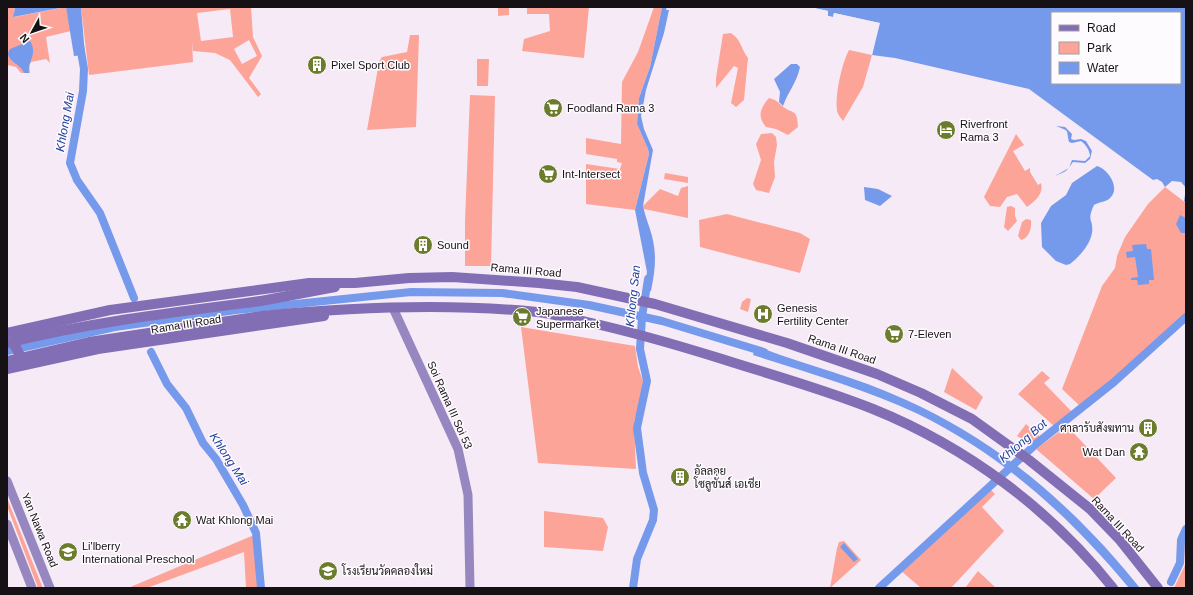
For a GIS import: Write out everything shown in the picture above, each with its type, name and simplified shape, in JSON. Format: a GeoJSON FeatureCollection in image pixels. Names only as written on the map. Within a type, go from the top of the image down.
{"type":"FeatureCollection","features":[{"type":"Feature","properties":{"kind":"main road","name":"Rama III Road"},"geometry":{"type":"LineString","coordinates":[[7,334],[110,310],[308,283],[355,283],[409,278],[465,277],[577,287],[655,304],[787,343],[897,382],[972,419],[1029,460],[1090,509],[1119,539],[1158,588]]}},
{"type":"Feature","properties":{"kind":"main road","name":"Rama III Road"},"geometry":{"type":"LineString","coordinates":[[13,347],[71,328],[124,318],[261,301],[355,283]]}},
{"type":"Feature","properties":{"kind":"main road","name":"Rama III Road"},"geometry":{"type":"LineString","coordinates":[[7,361],[89,342],[262,316],[316,310],[466,306],[539,312],[632,331],[815,388],[874,409],[932,437],[1005,482],[1066,536],[1113,588]]}},
{"type":"Feature","properties":{"kind":"main road","name":"Rama III Road"},"geometry":{"type":"LineString","coordinates":[[7,369],[98,349],[370,309]]}},
{"type":"Feature","properties":{"kind":"main road"},"geometry":{"type":"LineString","coordinates":[[21,330],[13,347],[21,357],[30,363]]}},
{"type":"Feature","properties":{"kind":"street","name":"Soi Rama III Soi 53"},"geometry":{"type":"LineString","coordinates":[[392,308],[458,449],[468,495],[470,588]]}},
{"type":"Feature","properties":{"kind":"street","name":"Yan Nawa Road"},"geometry":{"type":"LineString","coordinates":[[7,481],[50,588]]}},
{"type":"Feature","properties":{"kind":"street"},"geometry":{"type":"LineString","coordinates":[[7,524],[32,588]]}},
{"type":"Feature","properties":{"kind":"green space"},"geometry":{"type":"Polygon","coordinates":[[[7,7],[14,7],[14,17],[66,7],[71,31],[46,37],[50,63],[46,59],[31,62],[29,65],[30,73],[21,73],[16,67],[7,65],[7,7]]]}},
{"type":"Feature","properties":{"kind":"green space"},"geometry":{"type":"Polygon","coordinates":[[[81,7],[251,7],[253,37],[262,56],[249,78],[261,94],[258,97],[230,60],[215,53],[193,51],[192,41],[193,62],[89,75],[81,7]],[[230,9],[197,13],[201,41],[233,37],[230,9]],[[249,40],[234,49],[242,64],[257,56],[249,40]]]}},
{"type":"Feature","properties":{"kind":"green space"},"geometry":{"type":"Polygon","coordinates":[[[498,7],[509,7],[509,15],[498,16],[498,7]]]}},
{"type":"Feature","properties":{"kind":"green space"},"geometry":{"type":"Polygon","coordinates":[[[527,7],[589,7],[584,58],[522,51],[524,39],[550,31],[549,14],[527,14],[527,7]]]}},
{"type":"Feature","properties":{"kind":"green space"},"geometry":{"type":"Polygon","coordinates":[[[654,7],[662,7],[650,67],[639,98],[637,124],[649,154],[635,210],[586,204],[586,164],[620,169],[622,163],[617,162],[617,159],[586,154],[586,138],[621,144],[622,82],[638,52],[654,7]]]}},
{"type":"Feature","properties":{"kind":"green space"},"geometry":{"type":"Polygon","coordinates":[[[731,33],[735,36],[748,58],[744,100],[736,107],[731,103],[738,68],[734,66],[716,88],[716,78],[723,34],[731,33]]]}},
{"type":"Feature","properties":{"kind":"green space"},"geometry":{"type":"Polygon","coordinates":[[[410,35],[419,35],[416,127],[367,130],[379,62],[382,57],[407,52],[410,35]]]}},
{"type":"Feature","properties":{"kind":"green space"},"geometry":{"type":"Polygon","coordinates":[[[849,50],[872,55],[863,87],[843,121],[837,111],[837,96],[842,70],[849,50]]]}},
{"type":"Feature","properties":{"kind":"green space"},"geometry":{"type":"Polygon","coordinates":[[[477,59],[489,59],[488,86],[477,86],[477,59]]]}},
{"type":"Feature","properties":{"kind":"green space"},"geometry":{"type":"Polygon","coordinates":[[[470,95],[495,96],[491,266],[465,266],[465,221],[470,95]]]}},
{"type":"Feature","properties":{"kind":"green space"},"geometry":{"type":"Polygon","coordinates":[[[769,98],[796,114],[798,127],[788,135],[776,129],[766,127],[761,120],[763,105],[769,98]]]}},
{"type":"Feature","properties":{"kind":"green space"},"geometry":{"type":"Polygon","coordinates":[[[772,133],[776,137],[777,145],[774,162],[775,177],[769,193],[756,190],[753,184],[761,160],[756,144],[761,134],[772,133]]]}},
{"type":"Feature","properties":{"kind":"green space"},"geometry":{"type":"Polygon","coordinates":[[[1016,134],[1024,145],[1013,151],[1025,171],[1030,168],[1030,172],[1038,185],[1041,183],[1042,187],[1040,194],[1036,200],[1027,207],[1017,194],[1007,197],[1000,207],[990,206],[984,197],[1016,134]]]}},
{"type":"Feature","properties":{"kind":"green space"},"geometry":{"type":"Polygon","coordinates":[[[665,173],[688,177],[688,183],[664,179],[665,173]]]}},
{"type":"Feature","properties":{"kind":"green space"},"geometry":{"type":"Polygon","coordinates":[[[688,186],[688,218],[644,209],[643,206],[660,189],[678,196],[681,188],[688,186]]]}},
{"type":"Feature","properties":{"kind":"green space"},"geometry":{"type":"Polygon","coordinates":[[[1165,187],[1186,203],[1186,314],[1132,363],[1080,406],[1062,389],[1102,286],[1115,268],[1117,256],[1125,237],[1148,204],[1165,187]]]}},
{"type":"Feature","properties":{"kind":"green space"},"geometry":{"type":"Polygon","coordinates":[[[1011,206],[1015,208],[1015,216],[1017,221],[1008,231],[1004,227],[1007,207],[1011,206]]]}},
{"type":"Feature","properties":{"kind":"green space"},"geometry":{"type":"Polygon","coordinates":[[[727,214],[800,233],[810,239],[800,273],[700,247],[699,220],[727,214]]]}},
{"type":"Feature","properties":{"kind":"green space"},"geometry":{"type":"Polygon","coordinates":[[[1026,219],[1031,220],[1031,226],[1028,235],[1021,240],[1018,236],[1022,222],[1026,219]]]}},
{"type":"Feature","properties":{"kind":"green space"},"geometry":{"type":"Polygon","coordinates":[[[747,298],[751,299],[748,312],[740,309],[742,302],[747,298]]]}},
{"type":"Feature","properties":{"kind":"green space"},"geometry":{"type":"Polygon","coordinates":[[[521,327],[635,346],[638,367],[643,381],[641,398],[634,422],[636,469],[538,463],[521,327]]]}},
{"type":"Feature","properties":{"kind":"green space"},"geometry":{"type":"Polygon","coordinates":[[[952,368],[983,397],[976,410],[944,392],[952,368]]]}},
{"type":"Feature","properties":{"kind":"green space"},"geometry":{"type":"Polygon","coordinates":[[[1042,371],[1050,378],[1044,383],[1072,412],[1054,426],[1018,394],[1042,371]]]}},
{"type":"Feature","properties":{"kind":"green space"},"geometry":{"type":"Polygon","coordinates":[[[1026,424],[1040,437],[1030,444],[1017,436],[1026,424]]]}},
{"type":"Feature","properties":{"kind":"green space"},"geometry":{"type":"Polygon","coordinates":[[[1067,426],[1116,478],[1094,499],[1036,449],[1067,426]]]}},
{"type":"Feature","properties":{"kind":"green space"},"geometry":{"type":"Polygon","coordinates":[[[991,490],[995,494],[982,507],[1004,531],[951,588],[921,588],[900,570],[991,490]]]}},
{"type":"Feature","properties":{"kind":"green space"},"geometry":{"type":"Polygon","coordinates":[[[7,498],[42,588],[38,588],[7,506],[7,498]]]}},
{"type":"Feature","properties":{"kind":"green space"},"geometry":{"type":"Polygon","coordinates":[[[544,511],[603,518],[608,527],[603,551],[544,547],[544,511]]]}},
{"type":"Feature","properties":{"kind":"green space"},"geometry":{"type":"Polygon","coordinates":[[[254,535],[256,544],[258,588],[246,588],[244,552],[147,588],[128,588],[254,535]]]}},
{"type":"Feature","properties":{"kind":"green space"},"geometry":{"type":"Polygon","coordinates":[[[1186,538],[1186,588],[1174,588],[1185,565],[1184,543],[1186,538]]]}},
{"type":"Feature","properties":{"kind":"green space"},"geometry":{"type":"Polygon","coordinates":[[[844,541],[861,560],[830,588],[837,548],[839,542],[844,541]]]}},
{"type":"Feature","properties":{"kind":"green space"},"geometry":{"type":"Polygon","coordinates":[[[978,571],[996,588],[965,588],[978,571]]]}},
{"type":"Feature","properties":{"kind":"water"},"geometry":{"type":"Polygon","coordinates":[[[14,7],[65,7],[13,17],[14,7]]]}},
{"type":"Feature","properties":{"kind":"water"},"geometry":{"type":"Polygon","coordinates":[[[66,7],[81,7],[85,55],[74,56],[66,7]]]}},
{"type":"Feature","properties":{"kind":"water"},"geometry":{"type":"Polygon","coordinates":[[[662,7],[667,7],[666,10],[669,10],[664,33],[646,90],[641,116],[644,129],[653,150],[643,206],[655,250],[651,291],[644,289],[647,272],[635,210],[649,154],[637,124],[639,98],[650,67],[662,7]]]}},
{"type":"Feature","properties":{"kind":"water"},"geometry":{"type":"Polygon","coordinates":[[[810,7],[1186,7],[1186,188],[1181,182],[1172,181],[1165,187],[1162,182],[1157,179],[1153,180],[1029,89],[895,58],[872,55],[879,23],[834,13],[833,17],[827,16],[828,11],[810,7]]]}},
{"type":"Feature","properties":{"kind":"water"},"geometry":{"type":"Polygon","coordinates":[[[30,41],[33,53],[29,73],[24,73],[20,67],[10,59],[8,53],[10,49],[30,41]]]}},
{"type":"Feature","properties":{"kind":"water"},"geometry":{"type":"Polygon","coordinates":[[[791,64],[797,64],[800,67],[797,77],[783,106],[779,102],[780,92],[774,79],[791,64]]]}},
{"type":"Feature","properties":{"kind":"water"},"geometry":{"type":"Polygon","coordinates":[[[1056,126],[1065,127],[1072,134],[1071,139],[1081,139],[1086,141],[1092,151],[1090,159],[1085,163],[1073,162],[1069,167],[1072,160],[1085,161],[1090,156],[1089,151],[1081,141],[1072,143],[1069,142],[1067,131],[1056,126]]]}},
{"type":"Feature","properties":{"kind":"water"},"geometry":{"type":"Polygon","coordinates":[[[1097,166],[1105,171],[1112,180],[1114,185],[1113,195],[1109,199],[1094,205],[1090,218],[1092,233],[1089,242],[1077,258],[1070,264],[1066,265],[1056,261],[1042,247],[1041,223],[1051,206],[1066,195],[1072,183],[1097,166]]]}},
{"type":"Feature","properties":{"kind":"water"},"geometry":{"type":"Polygon","coordinates":[[[864,187],[878,189],[892,196],[880,206],[865,200],[864,187]]]}},
{"type":"Feature","properties":{"kind":"water"},"geometry":{"type":"Polygon","coordinates":[[[1186,188],[1186,203],[1184,201],[1186,188]]]}},
{"type":"Feature","properties":{"kind":"water"},"geometry":{"type":"Polygon","coordinates":[[[1180,215],[1186,218],[1186,233],[1181,233],[1176,224],[1180,215]]]}},
{"type":"Feature","properties":{"kind":"water"},"geometry":{"type":"Polygon","coordinates":[[[1146,244],[1147,249],[1151,249],[1154,280],[1149,280],[1149,284],[1138,285],[1137,280],[1131,280],[1131,278],[1138,277],[1135,257],[1127,258],[1126,252],[1133,251],[1132,245],[1146,244]]]}},
{"type":"Feature","properties":{"kind":"water"},"geometry":{"type":"Polygon","coordinates":[[[756,346],[886,391],[939,416],[972,435],[1004,456],[1034,479],[1062,504],[1115,559],[1140,588],[1129,588],[1083,537],[1058,513],[1006,468],[978,448],[949,430],[898,405],[837,382],[753,355],[756,346]]]}},
{"type":"Feature","properties":{"kind":"water"},"geometry":{"type":"Polygon","coordinates":[[[844,543],[858,559],[854,562],[840,547],[844,543]]]}},
{"type":"Feature","properties":{"kind":"pier"},"geometry":{"type":"Polygon","coordinates":[[[808,7],[828,11],[828,16],[833,17],[834,13],[880,23],[872,55],[870,54],[877,24],[836,15],[834,19],[827,18],[826,13],[808,7]]]}},
{"type":"Feature","properties":{"kind":"waterway","name":"Khlong Mai"},"geometry":{"type":"LineString","coordinates":[[80,45],[84,69],[83,91],[70,163],[77,180],[100,213],[134,298]]}},
{"type":"Feature","properties":{"kind":"waterway","name":"Khlong San"},"geometry":{"type":"LineString","coordinates":[[633,588],[637,559],[653,520],[654,510],[643,473],[637,428],[647,381],[640,349],[642,317],[648,279]]}},
{"type":"Feature","properties":{"kind":"waterway"},"geometry":{"type":"LineString","coordinates":[[7,351],[115,327],[236,310],[411,292],[502,293],[589,305],[662,321],[764,352]]}},
{"type":"Feature","properties":{"kind":"waterway","name":"Khlong Bot"},"geometry":{"type":"LineString","coordinates":[[879,588],[1036,444],[1114,382],[1186,317]]}},
{"type":"Feature","properties":{"kind":"waterway","name":"Khlong Mai"},"geometry":{"type":"LineString","coordinates":[[151,352],[167,384],[186,408],[203,443],[216,459],[243,505],[256,533],[261,588]]}},
{"type":"Feature","properties":{"kind":"waterway"},"geometry":{"type":"LineString","coordinates":[[1171,582],[1180,563],[1181,540],[1186,529]]}},
{"type":"Feature","properties":{"kind":"place","name":"Pixel Sport Club"},"geometry":{"type":"Point","coordinates":[317,65]}},
{"type":"Feature","properties":{"kind":"place","name":"Foodland Rama 3"},"geometry":{"type":"Point","coordinates":[553,108]}},
{"type":"Feature","properties":{"kind":"place","name":"Riverfront Rama 3"},"geometry":{"type":"Point","coordinates":[946,130]}},
{"type":"Feature","properties":{"kind":"place","name":"Int-Intersect"},"geometry":{"type":"Point","coordinates":[548,174]}},
{"type":"Feature","properties":{"kind":"place","name":"Sound"},"geometry":{"type":"Point","coordinates":[423,245]}},
{"type":"Feature","properties":{"kind":"place","name":"Genesis Fertility Center"},"geometry":{"type":"Point","coordinates":[763,314]}},
{"type":"Feature","properties":{"kind":"place","name":"Japanese Supermarket"},"geometry":{"type":"Point","coordinates":[522,317]}},
{"type":"Feature","properties":{"kind":"place","name":"7-Eleven"},"geometry":{"type":"Point","coordinates":[894,334]}},
{"type":"Feature","properties":{"kind":"place","name":"ศาลารับสังฆทาน"},"geometry":{"type":"Point","coordinates":[1148,428]}},
{"type":"Feature","properties":{"kind":"place","name":"Wat Dan"},"geometry":{"type":"Point","coordinates":[1139,452]}},
{"type":"Feature","properties":{"kind":"place","name":"อัลลอย โซลูชั่นส์ เอเชีย"},"geometry":{"type":"Point","coordinates":[680,477]}},
{"type":"Feature","properties":{"kind":"place","name":"Wat Khlong Mai"},"geometry":{"type":"Point","coordinates":[182,520]}},
{"type":"Feature","properties":{"kind":"place","name":"Li'lberry International Preschool"},"geometry":{"type":"Point","coordinates":[68,552]}},
{"type":"Feature","properties":{"kind":"place","name":"โรงเรียนวัดคลองใหม่"},"geometry":{"type":"Point","coordinates":[328,571]}}]}
